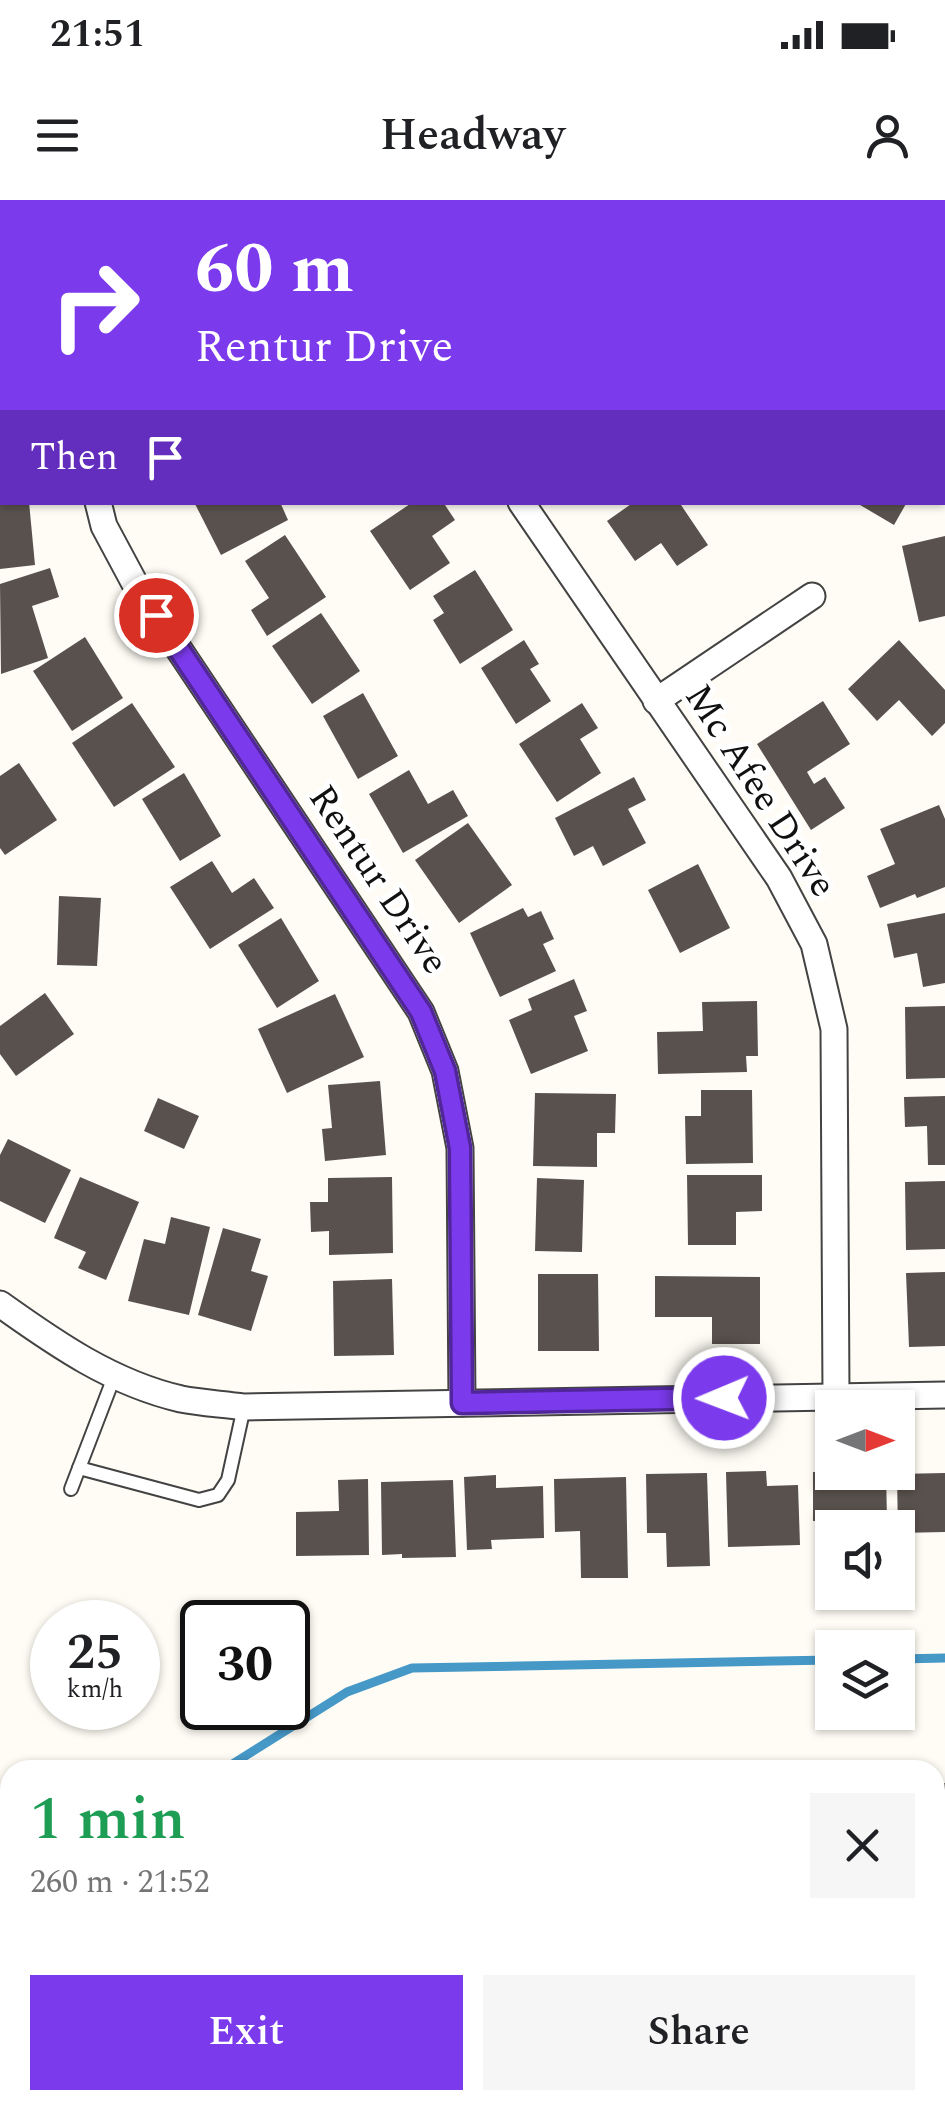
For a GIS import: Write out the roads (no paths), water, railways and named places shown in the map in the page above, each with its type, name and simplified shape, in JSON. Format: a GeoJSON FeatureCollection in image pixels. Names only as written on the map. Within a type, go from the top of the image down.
{"type":"FeatureCollection","features":[{"type":"Feature","properties":{"kind":"street","name":"Rentur Drive"},"geometry":{"type":"LineString","coordinates":[[99,505],[104,526],[134,582],[421,1012],[445,1071],[460,1148],[462,1403]]}},
{"type":"Feature","properties":{"kind":"street","name":"Mc Afee Drive"},"geometry":{"type":"LineString","coordinates":[[523,505],[779,878],[814,944],[834,1030],[836,1390]]}},
{"type":"Feature","properties":{"kind":"street"},"geometry":{"type":"LineString","coordinates":[[656,701],[812,596]]}},
{"type":"Feature","properties":{"kind":"street"},"geometry":{"type":"LineString","coordinates":[[0,1304],[53,1342],[114,1377],[181,1399],[244,1407],[815,1395]]}},
{"type":"Feature","properties":{"kind":"street"},"geometry":{"type":"LineString","coordinates":[[915,1395],[945,1395]]}},
{"type":"Feature","properties":{"kind":"lane"},"geometry":{"type":"LineString","coordinates":[[70,1489],[114,1377]]}},
{"type":"Feature","properties":{"kind":"lane"},"geometry":{"type":"LineString","coordinates":[[79,1468],[199,1500],[218,1494],[228,1480],[244,1407]]}},
{"type":"Feature","properties":{"kind":"waterway"},"geometry":{"type":"LineString","coordinates":[[915,1659],[945,1658]]}},
{"type":"Feature","properties":{"kind":"waterway"},"geometry":{"type":"LineString","coordinates":[[239,1760],[347,1692],[412,1668],[815,1660]]}}]}
